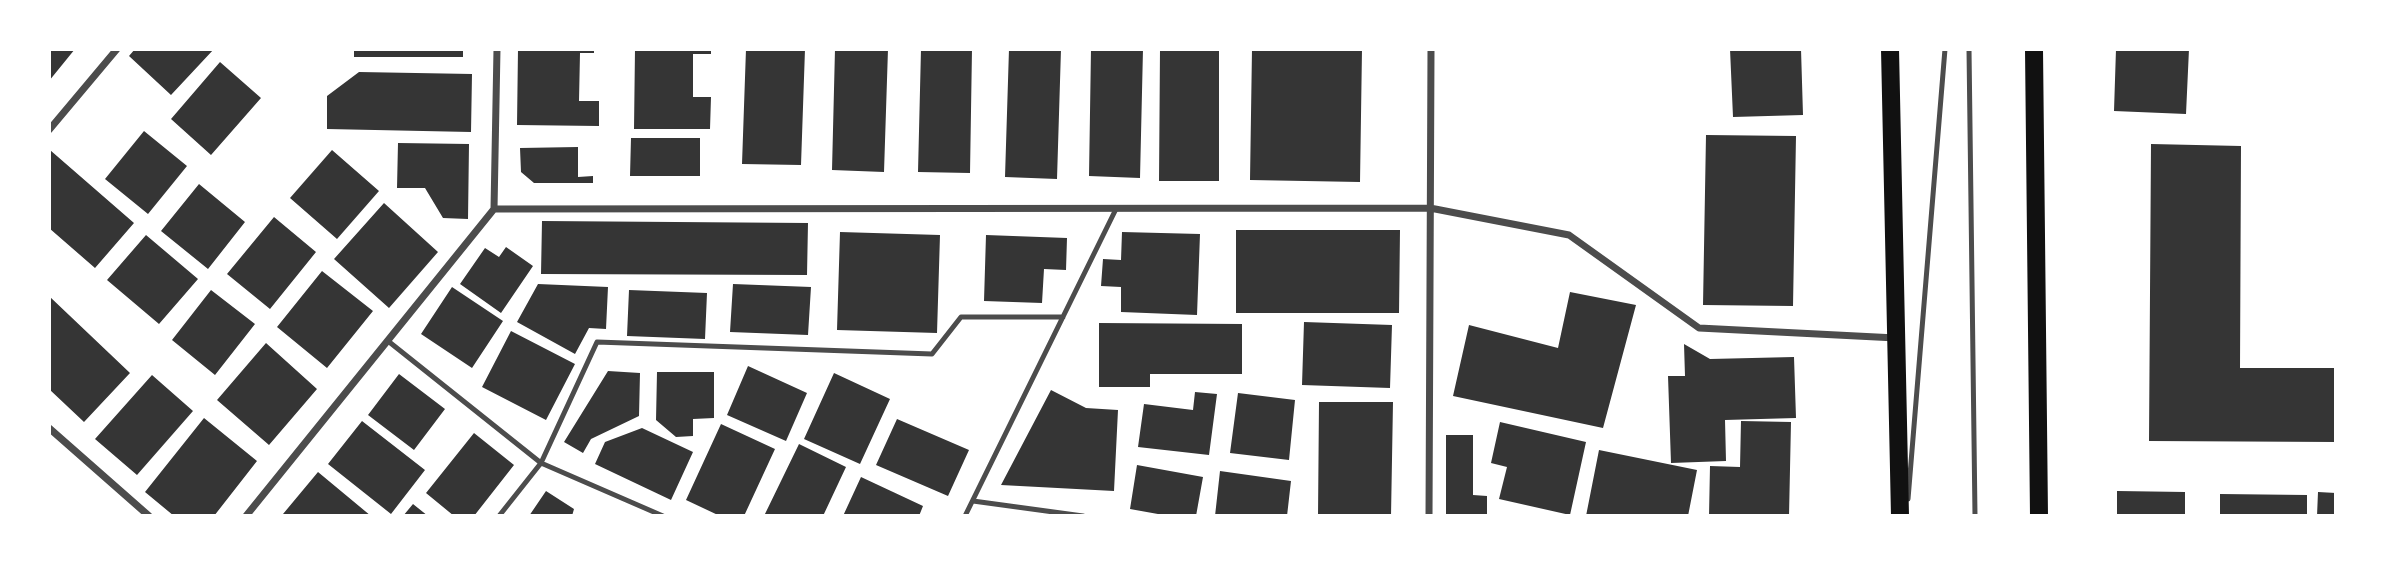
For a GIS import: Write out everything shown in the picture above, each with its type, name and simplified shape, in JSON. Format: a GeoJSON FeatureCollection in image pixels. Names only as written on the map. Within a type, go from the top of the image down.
{"type":"FeatureCollection","features":[{"type":"Feature","properties":{"kind":"main road"},"geometry":{"type":"LineString","coordinates":[[1890,49],[1899,516]]}},
{"type":"Feature","properties":{"kind":"main road"},"geometry":{"type":"LineString","coordinates":[[2034,49],[2039,516]]}},
{"type":"Feature","properties":{"kind":"street"},"geometry":{"type":"LineString","coordinates":[[49,130],[117,49]]}},
{"type":"Feature","properties":{"kind":"street"},"geometry":{"type":"LineString","coordinates":[[246,516],[494,209],[497,49]]}},
{"type":"Feature","properties":{"kind":"street"},"geometry":{"type":"LineString","coordinates":[[1429,516],[1432,49]]}},
{"type":"Feature","properties":{"kind":"street"},"geometry":{"type":"LineString","coordinates":[[494,209],[1430,208],[1569,235],[1699,328],[1896,338]]}},
{"type":"Feature","properties":{"kind":"street"},"geometry":{"type":"LineString","coordinates":[[49,428],[149,516]]}},
{"type":"Feature","properties":{"kind":"lane"},"geometry":{"type":"LineString","coordinates":[[1906,516],[1945,49]]}},
{"type":"Feature","properties":{"kind":"lane"},"geometry":{"type":"LineString","coordinates":[[1969,49],[1975,516]]}},
{"type":"Feature","properties":{"kind":"lane"},"geometry":{"type":"LineString","coordinates":[[965,516],[1116,209]]}},
{"type":"Feature","properties":{"kind":"lane"},"geometry":{"type":"LineString","coordinates":[[499,516],[541,463],[597,342],[932,354],[961,317],[1063,317]]}},
{"type":"Feature","properties":{"kind":"lane"},"geometry":{"type":"LineString","coordinates":[[388,341],[541,463],[663,516]]}},
{"type":"Feature","properties":{"kind":"lane"},"geometry":{"type":"LineString","coordinates":[[973,501],[1083,516]]}},
{"type":"Feature","properties":{"kind":"building"},"geometry":{"type":"Polygon","coordinates":[[[49,49],[75,49],[49,81],[49,49]]]}},
{"type":"Feature","properties":{"kind":"building"},"geometry":{"type":"Polygon","coordinates":[[[135,49],[214,49],[171,95],[129,56],[135,49]]]}},
{"type":"Feature","properties":{"kind":"building"},"geometry":{"type":"Polygon","coordinates":[[[354,49],[463,49],[463,57],[354,57],[354,49]]]}},
{"type":"Feature","properties":{"kind":"building"},"geometry":{"type":"Polygon","coordinates":[[[518,49],[594,49],[594,53],[580,53],[579,101],[599,101],[599,126],[517,125],[518,49]]]}},
{"type":"Feature","properties":{"kind":"building"},"geometry":{"type":"Polygon","coordinates":[[[635,49],[711,49],[711,54],[693,54],[693,97],[711,97],[710,129],[634,129],[635,49]]]}},
{"type":"Feature","properties":{"kind":"building"},"geometry":{"type":"Polygon","coordinates":[[[746,49],[805,49],[801,165],[742,164],[746,49]]]}},
{"type":"Feature","properties":{"kind":"building"},"geometry":{"type":"Polygon","coordinates":[[[835,49],[888,49],[884,172],[832,170],[835,49]]]}},
{"type":"Feature","properties":{"kind":"building"},"geometry":{"type":"Polygon","coordinates":[[[921,49],[972,49],[970,173],[918,172],[921,49]]]}},
{"type":"Feature","properties":{"kind":"building"},"geometry":{"type":"Polygon","coordinates":[[[1009,49],[1061,49],[1057,179],[1005,177],[1009,49]]]}},
{"type":"Feature","properties":{"kind":"building"},"geometry":{"type":"Polygon","coordinates":[[[1091,49],[1143,49],[1140,178],[1089,176],[1091,49]]]}},
{"type":"Feature","properties":{"kind":"building"},"geometry":{"type":"Polygon","coordinates":[[[1160,49],[1219,49],[1219,181],[1159,181],[1160,49]]]}},
{"type":"Feature","properties":{"kind":"building"},"geometry":{"type":"Polygon","coordinates":[[[1252,49],[1362,49],[1360,182],[1250,180],[1252,49]]]}},
{"type":"Feature","properties":{"kind":"building"},"geometry":{"type":"Polygon","coordinates":[[[1730,49],[1801,49],[1803,115],[1733,117],[1730,49]]]}},
{"type":"Feature","properties":{"kind":"building"},"geometry":{"type":"Polygon","coordinates":[[[2116,49],[2189,49],[2186,114],[2114,111],[2116,49]]]}},
{"type":"Feature","properties":{"kind":"building"},"geometry":{"type":"Polygon","coordinates":[[[220,62],[261,98],[211,155],[171,119],[220,62]]]}},
{"type":"Feature","properties":{"kind":"building"},"geometry":{"type":"Polygon","coordinates":[[[359,72],[472,74],[471,132],[327,129],[327,96],[359,72]]]}},
{"type":"Feature","properties":{"kind":"building"},"geometry":{"type":"Polygon","coordinates":[[[144,131],[187,166],[148,214],[105,179],[144,131]]]}},
{"type":"Feature","properties":{"kind":"building"},"geometry":{"type":"Polygon","coordinates":[[[1706,135],[1796,136],[1793,306],[1703,305],[1706,135]]]}},
{"type":"Feature","properties":{"kind":"building"},"geometry":{"type":"Polygon","coordinates":[[[631,138],[700,138],[700,176],[630,176],[631,138]]]}},
{"type":"Feature","properties":{"kind":"building"},"geometry":{"type":"Polygon","coordinates":[[[398,143],[469,144],[468,219],[443,218],[425,188],[397,188],[398,143]]]}},
{"type":"Feature","properties":{"kind":"building"},"geometry":{"type":"Polygon","coordinates":[[[2151,144],[2241,146],[2240,368],[2336,368],[2336,442],[2149,441],[2151,144]]]}},
{"type":"Feature","properties":{"kind":"building"},"geometry":{"type":"Polygon","coordinates":[[[578,147],[578,177],[593,176],[593,183],[534,183],[521,172],[520,148],[578,147]]]}},
{"type":"Feature","properties":{"kind":"building"},"geometry":{"type":"Polygon","coordinates":[[[50,150],[134,223],[95,268],[49,228],[50,150]]]}},
{"type":"Feature","properties":{"kind":"building"},"geometry":{"type":"Polygon","coordinates":[[[332,150],[379,191],[337,239],[290,198],[332,150]]]}},
{"type":"Feature","properties":{"kind":"building"},"geometry":{"type":"Polygon","coordinates":[[[199,184],[245,222],[208,269],[161,231],[199,184]]]}},
{"type":"Feature","properties":{"kind":"building"},"geometry":{"type":"Polygon","coordinates":[[[384,203],[438,252],[389,308],[334,259],[384,203]]]}},
{"type":"Feature","properties":{"kind":"building"},"geometry":{"type":"Polygon","coordinates":[[[274,217],[316,252],[270,309],[227,274],[274,217]]]}},
{"type":"Feature","properties":{"kind":"building"},"geometry":{"type":"Polygon","coordinates":[[[542,221],[808,223],[807,275],[541,274],[542,221]]]}},
{"type":"Feature","properties":{"kind":"building"},"geometry":{"type":"Polygon","coordinates":[[[1236,230],[1400,230],[1399,313],[1236,313],[1236,230]]]}},
{"type":"Feature","properties":{"kind":"building"},"geometry":{"type":"Polygon","coordinates":[[[840,232],[940,235],[937,333],[837,330],[840,232]]]}},
{"type":"Feature","properties":{"kind":"building"},"geometry":{"type":"Polygon","coordinates":[[[1122,232],[1200,234],[1197,315],[1121,312],[1121,287],[1101,286],[1103,259],[1121,260],[1122,232]]]}},
{"type":"Feature","properties":{"kind":"building"},"geometry":{"type":"Polygon","coordinates":[[[146,235],[198,279],[159,324],[107,280],[146,235]]]}},
{"type":"Feature","properties":{"kind":"building"},"geometry":{"type":"Polygon","coordinates":[[[986,235],[1067,238],[1066,270],[1044,269],[1042,303],[984,301],[986,235]]]}},
{"type":"Feature","properties":{"kind":"building"},"geometry":{"type":"Polygon","coordinates":[[[506,247],[533,266],[501,313],[460,284],[485,248],[499,257],[506,247]]]}},
{"type":"Feature","properties":{"kind":"building"},"geometry":{"type":"Polygon","coordinates":[[[322,271],[373,311],[327,368],[277,327],[322,271]]]}},
{"type":"Feature","properties":{"kind":"building"},"geometry":{"type":"Polygon","coordinates":[[[538,284],[608,287],[606,329],[589,328],[575,354],[517,322],[538,284]]]}},
{"type":"Feature","properties":{"kind":"building"},"geometry":{"type":"Polygon","coordinates":[[[733,284],[811,287],[808,335],[730,332],[733,284]]]}},
{"type":"Feature","properties":{"kind":"building"},"geometry":{"type":"Polygon","coordinates":[[[452,287],[503,321],[472,368],[421,334],[452,287]]]}},
{"type":"Feature","properties":{"kind":"building"},"geometry":{"type":"Polygon","coordinates":[[[211,290],[255,324],[215,375],[172,340],[211,290]]]}},
{"type":"Feature","properties":{"kind":"building"},"geometry":{"type":"Polygon","coordinates":[[[629,290],[707,293],[705,339],[627,336],[629,290]]]}},
{"type":"Feature","properties":{"kind":"building"},"geometry":{"type":"Polygon","coordinates":[[[1570,292],[1636,305],[1603,428],[1453,396],[1469,325],[1558,348],[1570,292]]]}},
{"type":"Feature","properties":{"kind":"building"},"geometry":{"type":"Polygon","coordinates":[[[49,296],[130,373],[84,422],[49,389],[49,296]]]}},
{"type":"Feature","properties":{"kind":"building"},"geometry":{"type":"Polygon","coordinates":[[[1304,322],[1392,325],[1390,388],[1302,385],[1304,322]]]}},
{"type":"Feature","properties":{"kind":"building"},"geometry":{"type":"Polygon","coordinates":[[[1099,323],[1242,324],[1242,374],[1150,374],[1150,387],[1099,387],[1099,323]]]}},
{"type":"Feature","properties":{"kind":"building"},"geometry":{"type":"Polygon","coordinates":[[[511,331],[575,364],[546,420],[482,387],[511,331]]]}},
{"type":"Feature","properties":{"kind":"building"},"geometry":{"type":"Polygon","coordinates":[[[266,343],[317,389],[269,445],[217,400],[266,343]]]}},
{"type":"Feature","properties":{"kind":"building"},"geometry":{"type":"Polygon","coordinates":[[[1684,344],[1710,359],[1794,357],[1796,418],[1725,420],[1726,461],[1671,463],[1668,376],[1685,376],[1684,344]]]}},
{"type":"Feature","properties":{"kind":"building"},"geometry":{"type":"Polygon","coordinates":[[[748,366],[807,393],[786,441],[727,415],[748,366]]]}},
{"type":"Feature","properties":{"kind":"building"},"geometry":{"type":"Polygon","coordinates":[[[608,371],[640,373],[639,416],[591,439],[583,453],[564,442],[608,371]]]}},
{"type":"Feature","properties":{"kind":"building"},"geometry":{"type":"Polygon","coordinates":[[[657,372],[714,372],[714,418],[693,419],[693,436],[676,437],[656,420],[657,372]]]}},
{"type":"Feature","properties":{"kind":"building"},"geometry":{"type":"Polygon","coordinates":[[[834,373],[890,399],[860,464],[804,439],[834,373]]]}},
{"type":"Feature","properties":{"kind":"building"},"geometry":{"type":"Polygon","coordinates":[[[399,374],[445,409],[414,450],[368,415],[399,374]]]}},
{"type":"Feature","properties":{"kind":"building"},"geometry":{"type":"Polygon","coordinates":[[[152,375],[193,411],[137,475],[95,439],[152,375]]]}},
{"type":"Feature","properties":{"kind":"building"},"geometry":{"type":"Polygon","coordinates":[[[1051,390],[1086,408],[1118,410],[1114,491],[1001,485],[1051,390]]]}},
{"type":"Feature","properties":{"kind":"building"},"geometry":{"type":"Polygon","coordinates":[[[1195,392],[1217,394],[1209,455],[1138,447],[1144,404],[1193,410],[1195,392]]]}},
{"type":"Feature","properties":{"kind":"building"},"geometry":{"type":"Polygon","coordinates":[[[1238,393],[1295,400],[1289,460],[1230,453],[1238,393]]]}},
{"type":"Feature","properties":{"kind":"building"},"geometry":{"type":"Polygon","coordinates":[[[1319,402],[1393,402],[1391,516],[1318,516],[1319,402]]]}},
{"type":"Feature","properties":{"kind":"building"},"geometry":{"type":"Polygon","coordinates":[[[204,418],[257,461],[214,516],[174,516],[145,492],[204,418]]]}},
{"type":"Feature","properties":{"kind":"building"},"geometry":{"type":"Polygon","coordinates":[[[897,419],[969,450],[948,496],[876,465],[897,419]]]}},
{"type":"Feature","properties":{"kind":"building"},"geometry":{"type":"Polygon","coordinates":[[[362,421],[425,470],[391,514],[328,464],[362,421]]]}},
{"type":"Feature","properties":{"kind":"building"},"geometry":{"type":"Polygon","coordinates":[[[1741,421],[1791,422],[1789,516],[1709,516],[1710,466],[1740,467],[1741,421]]]}},
{"type":"Feature","properties":{"kind":"building"},"geometry":{"type":"Polygon","coordinates":[[[1500,422],[1586,442],[1570,515],[1499,499],[1507,467],[1491,463],[1500,422]]]}},
{"type":"Feature","properties":{"kind":"building"},"geometry":{"type":"Polygon","coordinates":[[[721,424],[775,449],[744,516],[720,516],[686,500],[721,424]]]}},
{"type":"Feature","properties":{"kind":"building"},"geometry":{"type":"Polygon","coordinates":[[[642,428],[693,452],[671,500],[595,464],[605,442],[642,428]]]}},
{"type":"Feature","properties":{"kind":"building"},"geometry":{"type":"Polygon","coordinates":[[[474,433],[514,465],[474,516],[454,516],[426,493],[474,433]]]}},
{"type":"Feature","properties":{"kind":"building"},"geometry":{"type":"Polygon","coordinates":[[[1446,435],[1473,435],[1473,495],[1487,496],[1487,516],[1446,516],[1446,435]]]}},
{"type":"Feature","properties":{"kind":"building"},"geometry":{"type":"Polygon","coordinates":[[[799,444],[846,467],[823,516],[764,516],[799,444]]]}},
{"type":"Feature","properties":{"kind":"building"},"geometry":{"type":"Polygon","coordinates":[[[1599,450],[1697,470],[1688,516],[1586,516],[1599,450]]]}},
{"type":"Feature","properties":{"kind":"building"},"geometry":{"type":"Polygon","coordinates":[[[1137,465],[1203,477],[1196,516],[1169,516],[1130,509],[1137,465]]]}},
{"type":"Feature","properties":{"kind":"building"},"geometry":{"type":"Polygon","coordinates":[[[1220,471],[1291,481],[1287,516],[1215,516],[1220,471]]]}},
{"type":"Feature","properties":{"kind":"building"},"geometry":{"type":"Polygon","coordinates":[[[318,472],[371,516],[285,516],[283,514],[318,472]]]}},
{"type":"Feature","properties":{"kind":"building"},"geometry":{"type":"Polygon","coordinates":[[[861,477],[923,506],[919,516],[843,516],[861,477]]]}},
{"type":"Feature","properties":{"kind":"building"},"geometry":{"type":"Polygon","coordinates":[[[546,491],[574,509],[572,516],[529,516],[546,491]]]}},
{"type":"Feature","properties":{"kind":"building"},"geometry":{"type":"Polygon","coordinates":[[[2117,491],[2185,492],[2185,516],[2117,516],[2117,491]]]}},
{"type":"Feature","properties":{"kind":"building"},"geometry":{"type":"Polygon","coordinates":[[[2318,492],[2336,493],[2336,516],[2317,516],[2318,492]]]}},
{"type":"Feature","properties":{"kind":"building"},"geometry":{"type":"Polygon","coordinates":[[[2220,494],[2307,495],[2307,516],[2220,516],[2220,494]]]}},
{"type":"Feature","properties":{"kind":"building"},"geometry":{"type":"Polygon","coordinates":[[[413,504],[428,516],[403,516],[413,504]]]}}]}
